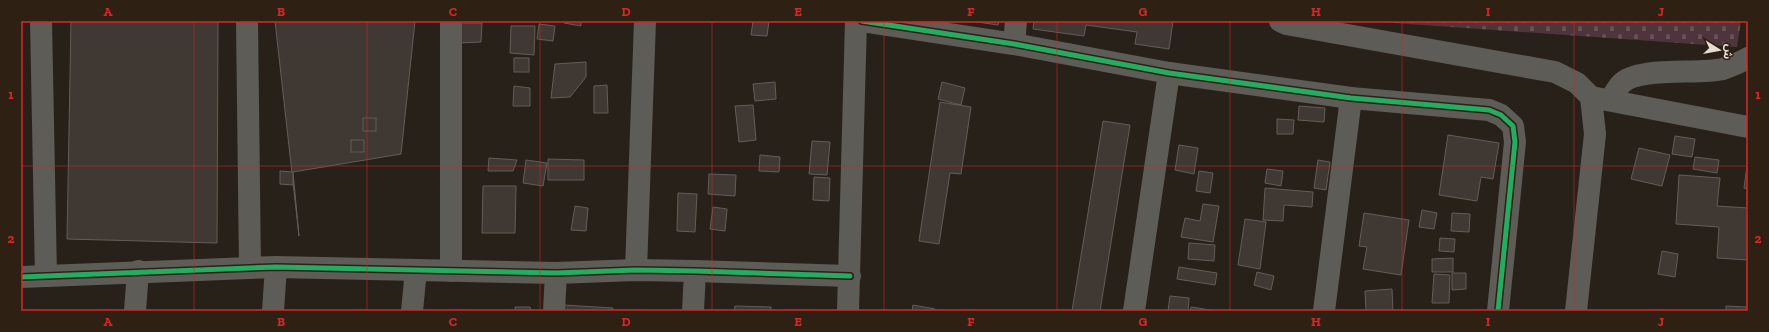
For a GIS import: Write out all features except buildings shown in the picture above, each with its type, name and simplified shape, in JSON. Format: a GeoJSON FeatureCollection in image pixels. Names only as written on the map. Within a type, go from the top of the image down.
{"type":"FeatureCollection","features":[{"type":"Feature","properties":{"kind":"street"},"geometry":{"type":"LineString","coordinates":[[41,21],[46,276]]}},
{"type":"Feature","properties":{"kind":"street"},"geometry":{"type":"LineString","coordinates":[[247,21],[250,268]]}},
{"type":"Feature","properties":{"kind":"street"},"geometry":{"type":"LineString","coordinates":[[451,21],[451,271]]}},
{"type":"Feature","properties":{"kind":"street"},"geometry":{"type":"LineString","coordinates":[[636,270],[645,21]]}},
{"type":"Feature","properties":{"kind":"street"},"geometry":{"type":"LineString","coordinates":[[848,311],[856,21]]}},
{"type":"Feature","properties":{"kind":"street"},"geometry":{"type":"LineString","coordinates":[[862,21],[1014,44],[1169,73],[1351,98],[1489,110],[1501,115],[1514,126],[1515,142],[1498,311]]}},
{"type":"Feature","properties":{"kind":"street"},"geometry":{"type":"LineString","coordinates":[[1014,44],[1016,21]]}},
{"type":"Feature","properties":{"kind":"street"},"geometry":{"type":"LineString","coordinates":[[1280,21],[1286,24],[1555,72],[1577,83],[1601,98],[1748,127]]}},
{"type":"Feature","properties":{"kind":"street"},"geometry":{"type":"LineString","coordinates":[[1576,311],[1595,134],[1601,98],[1621,83],[1631,78],[1664,72],[1692,72],[1722,69],[1748,58]]}},
{"type":"Feature","properties":{"kind":"street"},"geometry":{"type":"LineString","coordinates":[[1134,311],[1169,73]]}},
{"type":"Feature","properties":{"kind":"street"},"geometry":{"type":"LineString","coordinates":[[1324,311],[1351,98]]}},
{"type":"Feature","properties":{"kind":"street"},"geometry":{"type":"LineString","coordinates":[[21,277],[138,271],[276,267],[556,273],[636,270],[850,276]]}},
{"type":"Feature","properties":{"kind":"street"},"geometry":{"type":"LineString","coordinates":[[273,311],[276,267]]}},
{"type":"Feature","properties":{"kind":"street"},"geometry":{"type":"LineString","coordinates":[[412,311],[416,270]]}},
{"type":"Feature","properties":{"kind":"street"},"geometry":{"type":"LineString","coordinates":[[135,311],[138,271]]}},
{"type":"Feature","properties":{"kind":"street"},"geometry":{"type":"LineString","coordinates":[[693,311],[695,271]]}},
{"type":"Feature","properties":{"kind":"street"},"geometry":{"type":"LineString","coordinates":[[554,311],[556,273]]}},
{"type":"Feature","properties":{"kind":"green space"},"geometry":{"type":"Polygon","coordinates":[[[1366,21],[1741,21],[1737,47],[1366,21]]]}},
{"type":"Feature","properties":{"kind":"cycle path"},"geometry":{"type":"LineString","coordinates":[[862,21],[1014,44],[1169,73],[1351,98],[1489,110],[1501,115],[1513,126],[1515,142],[1498,311]]}},
{"type":"Feature","properties":{"kind":"cycle path"},"geometry":{"type":"LineString","coordinates":[[21,277],[276,267],[556,273],[636,270],[850,276]]}}]}
